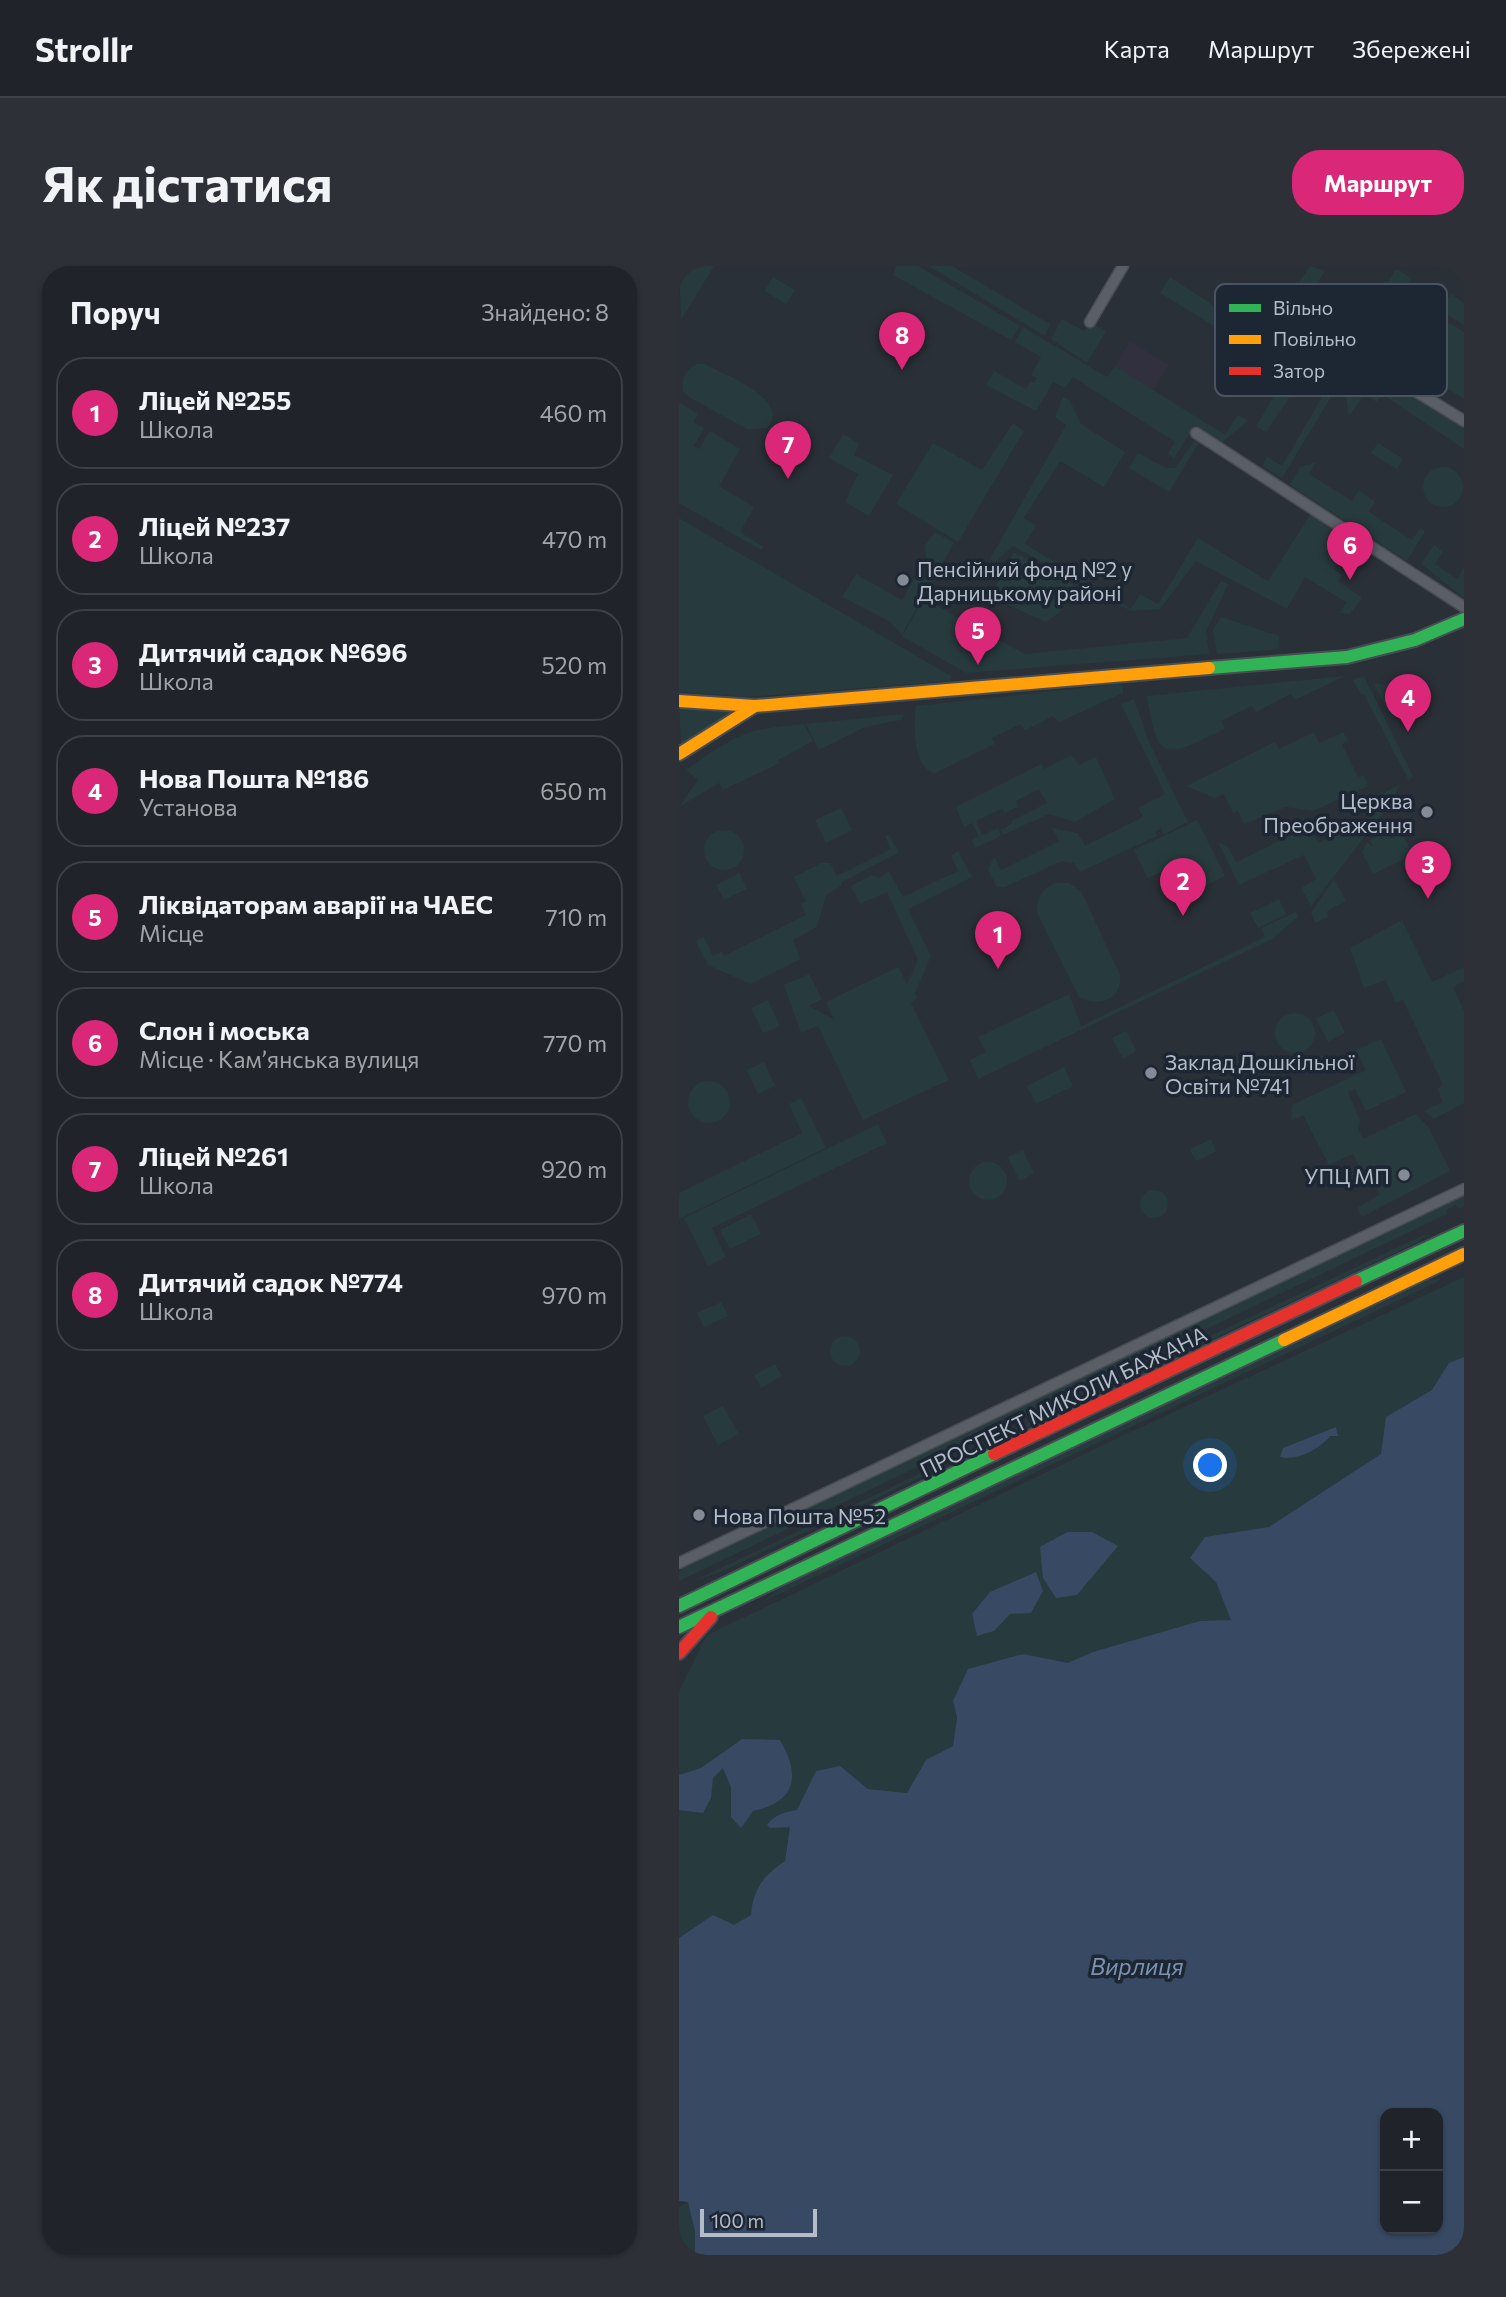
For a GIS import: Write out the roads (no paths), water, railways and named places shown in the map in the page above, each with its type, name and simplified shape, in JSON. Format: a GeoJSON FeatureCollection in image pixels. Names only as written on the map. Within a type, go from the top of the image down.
{"type":"FeatureCollection","features":[{"type":"Feature","properties":{"kind":"main road"},"geometry":{"type":"LineString","coordinates":[[679,701],[755,706],[1347,657],[1415,640],[1464,619]]}},
{"type":"Feature","properties":{"kind":"main road"},"geometry":{"type":"LineString","coordinates":[[679,754],[755,706]]}},
{"type":"Feature","properties":{"kind":"main road","name":"ПРОСПЕКТ МИКОЛИ БАЖАНА"},"geometry":{"type":"LineString","coordinates":[[679,1606],[1464,1231]]}},
{"type":"Feature","properties":{"kind":"main road","name":"ПРОСПЕКТ МИКОЛИ БАЖАНА"},"geometry":{"type":"LineString","coordinates":[[679,1627],[1464,1254]]}},
{"type":"Feature","properties":{"kind":"main road"},"geometry":{"type":"LineString","coordinates":[[679,1653],[699,1628],[723,1606]]}},
{"type":"Feature","properties":{"kind":"street"},"geometry":{"type":"LineString","coordinates":[[1090,322],[1123,266]]}},
{"type":"Feature","properties":{"kind":"street"},"geometry":{"type":"LineString","coordinates":[[1424,396],[1464,421]]}},
{"type":"Feature","properties":{"kind":"street"},"geometry":{"type":"LineString","coordinates":[[1196,433],[1464,607]]}},
{"type":"Feature","properties":{"kind":"street","name":"ПРОСПЕКТ МИКОЛИ БАЖАНА"},"geometry":{"type":"LineString","coordinates":[[679,1563],[1464,1189]]}},
{"type":"Feature","properties":{"kind":"water","name":"Вирлиця"},"geometry":{"type":"Polygon","coordinates":[[[1464,1357],[1464,2255],[695,2255],[695,2232],[688,2202],[679,2201],[679,1938],[713,1915],[734,1925],[751,1915],[757,1890],[771,1872],[785,1861],[790,1827],[770,1828],[767,1825],[770,1821],[781,1814],[797,1810],[816,1771],[840,1766],[868,1789],[907,1793],[926,1760],[953,1746],[957,1717],[953,1701],[968,1669],[1023,1654],[1068,1663],[1093,1652],[1200,1621],[1231,1620],[1216,1582],[1190,1558],[1205,1537],[1269,1527],[1381,1454],[1386,1417],[1432,1390],[1449,1363],[1464,1357]]]}},
{"type":"Feature","properties":{"kind":"water"},"geometry":{"type":"Polygon","coordinates":[[[1336,1427],[1338,1436],[1330,1436],[1314,1450],[1301,1456],[1280,1457],[1283,1448],[1336,1427]]]}},
{"type":"Feature","properties":{"kind":"water"},"geometry":{"type":"Polygon","coordinates":[[[1067,1532],[1092,1532],[1118,1546],[1077,1595],[1056,1598],[1043,1578],[1040,1547],[1067,1532]]]}},
{"type":"Feature","properties":{"kind":"water"},"geometry":{"type":"Polygon","coordinates":[[[1036,1572],[1043,1591],[1031,1613],[1010,1614],[994,1631],[977,1636],[972,1614],[990,1592],[1036,1572]]]}},
{"type":"Feature","properties":{"kind":"water"},"geometry":{"type":"Polygon","coordinates":[[[742,1739],[780,1740],[791,1765],[791,1786],[786,1794],[767,1807],[753,1811],[741,1828],[731,1817],[731,1787],[723,1768],[713,1778],[711,1798],[703,1813],[679,1810],[679,1775],[701,1768],[742,1739]]]}},
{"type":"Feature","properties":{"kind":"place","name":"Дитячий садок №774"},"geometry":{"type":"Point","coordinates":[902,370]}},
{"type":"Feature","properties":{"kind":"place","name":"Ліцей №261"},"geometry":{"type":"Point","coordinates":[788,479]}},
{"type":"Feature","properties":{"kind":"place","name":"Пенсійний фонд №2 у Дарницькому районі"},"geometry":{"type":"Point","coordinates":[903,580]}},
{"type":"Feature","properties":{"kind":"place","name":"Слон і моська"},"geometry":{"type":"Point","coordinates":[1350,580]}},
{"type":"Feature","properties":{"kind":"place","name":"Ліквідаторам аварії на ЧАЕС"},"geometry":{"type":"Point","coordinates":[978,665]}},
{"type":"Feature","properties":{"kind":"place","name":"Нова Пошта №186"},"geometry":{"type":"Point","coordinates":[1408,732]}},
{"type":"Feature","properties":{"kind":"place","name":"Церква Преображення"},"geometry":{"type":"Point","coordinates":[1427,812]}},
{"type":"Feature","properties":{"kind":"place","name":"Дитячий садок №696"},"geometry":{"type":"Point","coordinates":[1428,899]}},
{"type":"Feature","properties":{"kind":"place","name":"Ліцей №237"},"geometry":{"type":"Point","coordinates":[1183,916]}},
{"type":"Feature","properties":{"kind":"place","name":"Ліцей №255"},"geometry":{"type":"Point","coordinates":[998,969]}},
{"type":"Feature","properties":{"kind":"place","name":"Заклад Дошкільної Освіти №741"},"geometry":{"type":"Point","coordinates":[1151,1073]}},
{"type":"Feature","properties":{"kind":"place","name":"УПЦ МП"},"geometry":{"type":"Point","coordinates":[1404,1175]}},
{"type":"Feature","properties":{"kind":"place","name":"Нова Пошта №52"},"geometry":{"type":"Point","coordinates":[699,1515]}}]}
